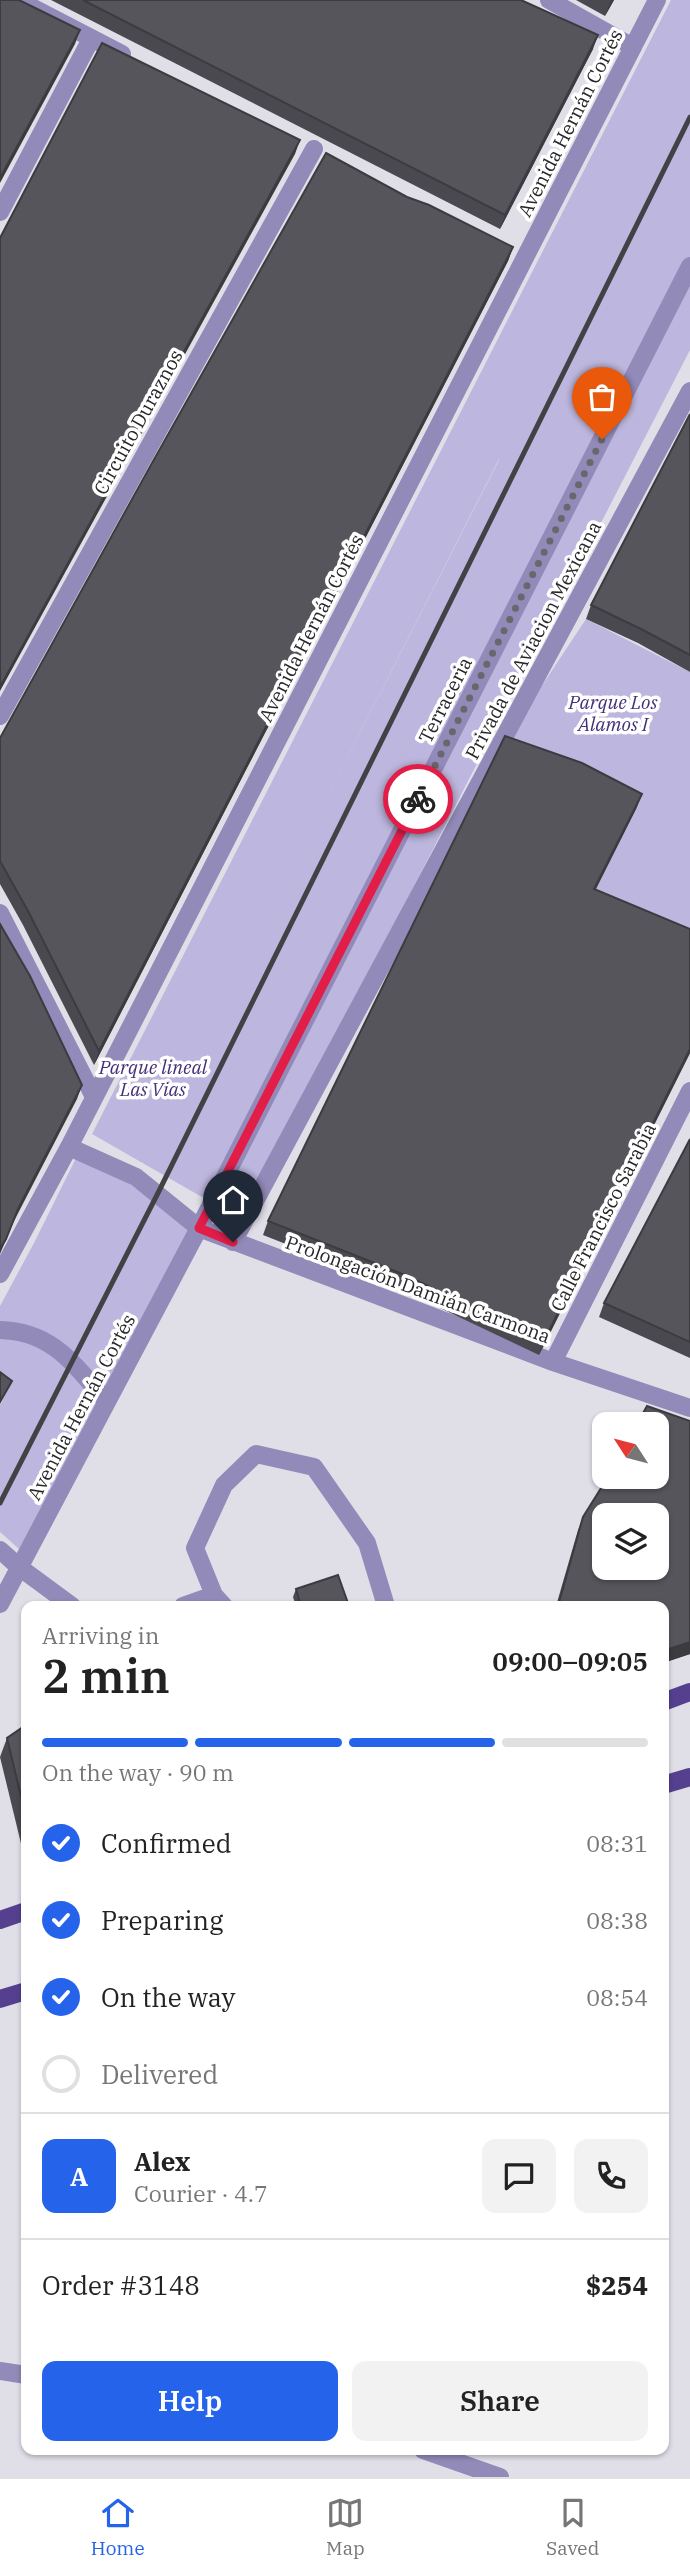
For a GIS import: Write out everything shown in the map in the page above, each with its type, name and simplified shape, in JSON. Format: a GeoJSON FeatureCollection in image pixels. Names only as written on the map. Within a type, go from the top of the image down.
{"type":"FeatureCollection","features":[{"type":"Feature","properties":{"kind":"main road"},"geometry":{"type":"LineString","coordinates":[[669,1700],[690,1692]]}},
{"type":"Feature","properties":{"kind":"main road"},"geometry":{"type":"LineString","coordinates":[[669,1783],[690,1777]]}},
{"type":"Feature","properties":{"kind":"main road"},"geometry":{"type":"LineString","coordinates":[[0,1920],[21,1913]]}},
{"type":"Feature","properties":{"kind":"main road"},"geometry":{"type":"LineString","coordinates":[[0,2000],[21,1993]]}},
{"type":"Feature","properties":{"kind":"street"},"geometry":{"type":"LineString","coordinates":[[18,0],[141,63]]}},
{"type":"Feature","properties":{"kind":"street"},"geometry":{"type":"LineString","coordinates":[[549,0],[633,47]]}},
{"type":"Feature","properties":{"kind":"street","name":"Avenida Hernán Cortés"},"geometry":{"type":"LineString","coordinates":[[0,1273],[69,1147],[517,257],[657,0]]}},
{"type":"Feature","properties":{"kind":"street"},"geometry":{"type":"LineString","coordinates":[[0,212],[91,39]]}},
{"type":"Feature","properties":{"kind":"street","name":"Circuito Duraznos"},"geometry":{"type":"LineString","coordinates":[[0,716],[313,149]]}},
{"type":"Feature","properties":{"kind":"street","name":"Terraceria"},"geometry":{"type":"LineString","coordinates":[[199,1228],[690,266]]}},
{"type":"Feature","properties":{"kind":"street","name":"Privada de Aviacion Mexicana"},"geometry":{"type":"LineString","coordinates":[[233,1242],[690,391]]}},
{"type":"Feature","properties":{"kind":"street"},"geometry":{"type":"LineString","coordinates":[[0,913],[94,1097]]}},
{"type":"Feature","properties":{"kind":"street","name":"Calle Francisco Sarabia"},"geometry":{"type":"LineString","coordinates":[[553,1362],[690,1091]]}},
{"type":"Feature","properties":{"kind":"street","name":"Prolongación Damián Carmona"},"geometry":{"type":"LineString","coordinates":[[69,1147],[136,1177],[199,1228],[553,1362],[690,1408]]}},
{"type":"Feature","properties":{"kind":"street","name":"Avenida Hernán Cortés"},"geometry":{"type":"LineString","coordinates":[[0,1604],[199,1228]]}},
{"type":"Feature","properties":{"kind":"street"},"geometry":{"type":"LineString","coordinates":[[0,1331],[20,1331],[52,1343],[107,1402]]}},
{"type":"Feature","properties":{"kind":"street"},"geometry":{"type":"LineString","coordinates":[[219,1601],[195,1548],[224,1485],[256,1454],[314,1467],[367,1543],[384,1601]]}},
{"type":"Feature","properties":{"kind":"street"},"geometry":{"type":"LineString","coordinates":[[0,1550],[65,1601]]}},
{"type":"Feature","properties":{"kind":"street"},"geometry":{"type":"LineString","coordinates":[[0,2371],[21,2374]]}},
{"type":"Feature","properties":{"kind":"street"},"geometry":{"type":"LineString","coordinates":[[437,2455],[500,2477]]}},
{"type":"Feature","properties":{"kind":"green space","name":"Parque lineal Las Vias"},"geometry":{"type":"Polygon","coordinates":[[[671,0],[690,0],[690,350],[242,1220],[92,1134],[671,0]],[[499,459],[303,845],[499,460],[499,459]]]}},
{"type":"Feature","properties":{"kind":"green space","name":"Parque Los Alamos I"},"geometry":{"type":"Polygon","coordinates":[[[586,619],[690,672],[690,945],[589,903],[636,807],[500,749],[586,619]]]}},
{"type":"Feature","properties":{"kind":"green space"},"geometry":{"type":"Polygon","coordinates":[[[78,1154],[130,1184],[195,1228],[19,1549],[0,1532],[0,1405],[9,1388],[0,1382],[0,1306],[78,1154]]]}},
{"type":"Feature","properties":{"kind":"building"},"geometry":{"type":"Polygon","coordinates":[[[0,0],[19,0],[80,30],[0,178],[0,0]]]}},
{"type":"Feature","properties":{"kind":"building"},"geometry":{"type":"Polygon","coordinates":[[[83,0],[521,0],[598,35],[505,215],[83,0]]]}},
{"type":"Feature","properties":{"kind":"building"},"geometry":{"type":"Polygon","coordinates":[[[102,43],[300,140],[0,687],[0,238],[102,43]]]}},
{"type":"Feature","properties":{"kind":"building"},"geometry":{"type":"Polygon","coordinates":[[[326,153],[407,197],[429,205],[513,247],[99,1051],[0,861],[0,738],[326,153]]]}},
{"type":"Feature","properties":{"kind":"building"},"geometry":{"type":"Polygon","coordinates":[[[690,414],[690,655],[591,605],[690,414]]]}},
{"type":"Feature","properties":{"kind":"building"},"geometry":{"type":"Polygon","coordinates":[[[505,736],[582,763],[642,794],[594,889],[690,929],[690,1049],[544,1341],[405,1275],[268,1221],[505,736]]]}},
{"type":"Feature","properties":{"kind":"building"},"geometry":{"type":"Polygon","coordinates":[[[0,924],[30,976],[82,1085],[0,1249],[0,924]]]}},
{"type":"Feature","properties":{"kind":"building"},"geometry":{"type":"Polygon","coordinates":[[[690,1139],[690,1342],[604,1303],[690,1139]]]}},
{"type":"Feature","properties":{"kind":"building"},"geometry":{"type":"Polygon","coordinates":[[[0,1372],[12,1381],[0,1402],[0,1372]]]}},
{"type":"Feature","properties":{"kind":"building"},"geometry":{"type":"Polygon","coordinates":[[[647,1406],[664,1412],[644,1412],[647,1406]]]}},
{"type":"Feature","properties":{"kind":"building"},"geometry":{"type":"Polygon","coordinates":[[[669,1414],[690,1421],[690,1642],[669,1649],[669,1601],[559,1601],[583,1517],[600,1489],[669,1489],[669,1414]]]}},
{"type":"Feature","properties":{"kind":"building"},"geometry":{"type":"Polygon","coordinates":[[[338,1575],[347,1601],[300,1601],[296,1589],[338,1575]]]}},
{"type":"Feature","properties":{"kind":"building"},"geometry":{"type":"Polygon","coordinates":[[[21,1728],[21,1796],[7,1738],[21,1728]]]}},
{"type":"Feature","properties":{"kind":"railway"},"geometry":{"type":"LineString","coordinates":[[0,1503],[158,1193],[690,117]]}},
{"type":"Feature","properties":{"kind":"way so far"},"geometry":{"type":"LineString","coordinates":[[418,799],[602,439]]}},
{"type":"Feature","properties":{"kind":"route"},"geometry":{"type":"LineString","coordinates":[[233,1242],[199,1228],[418,799]]}}]}
